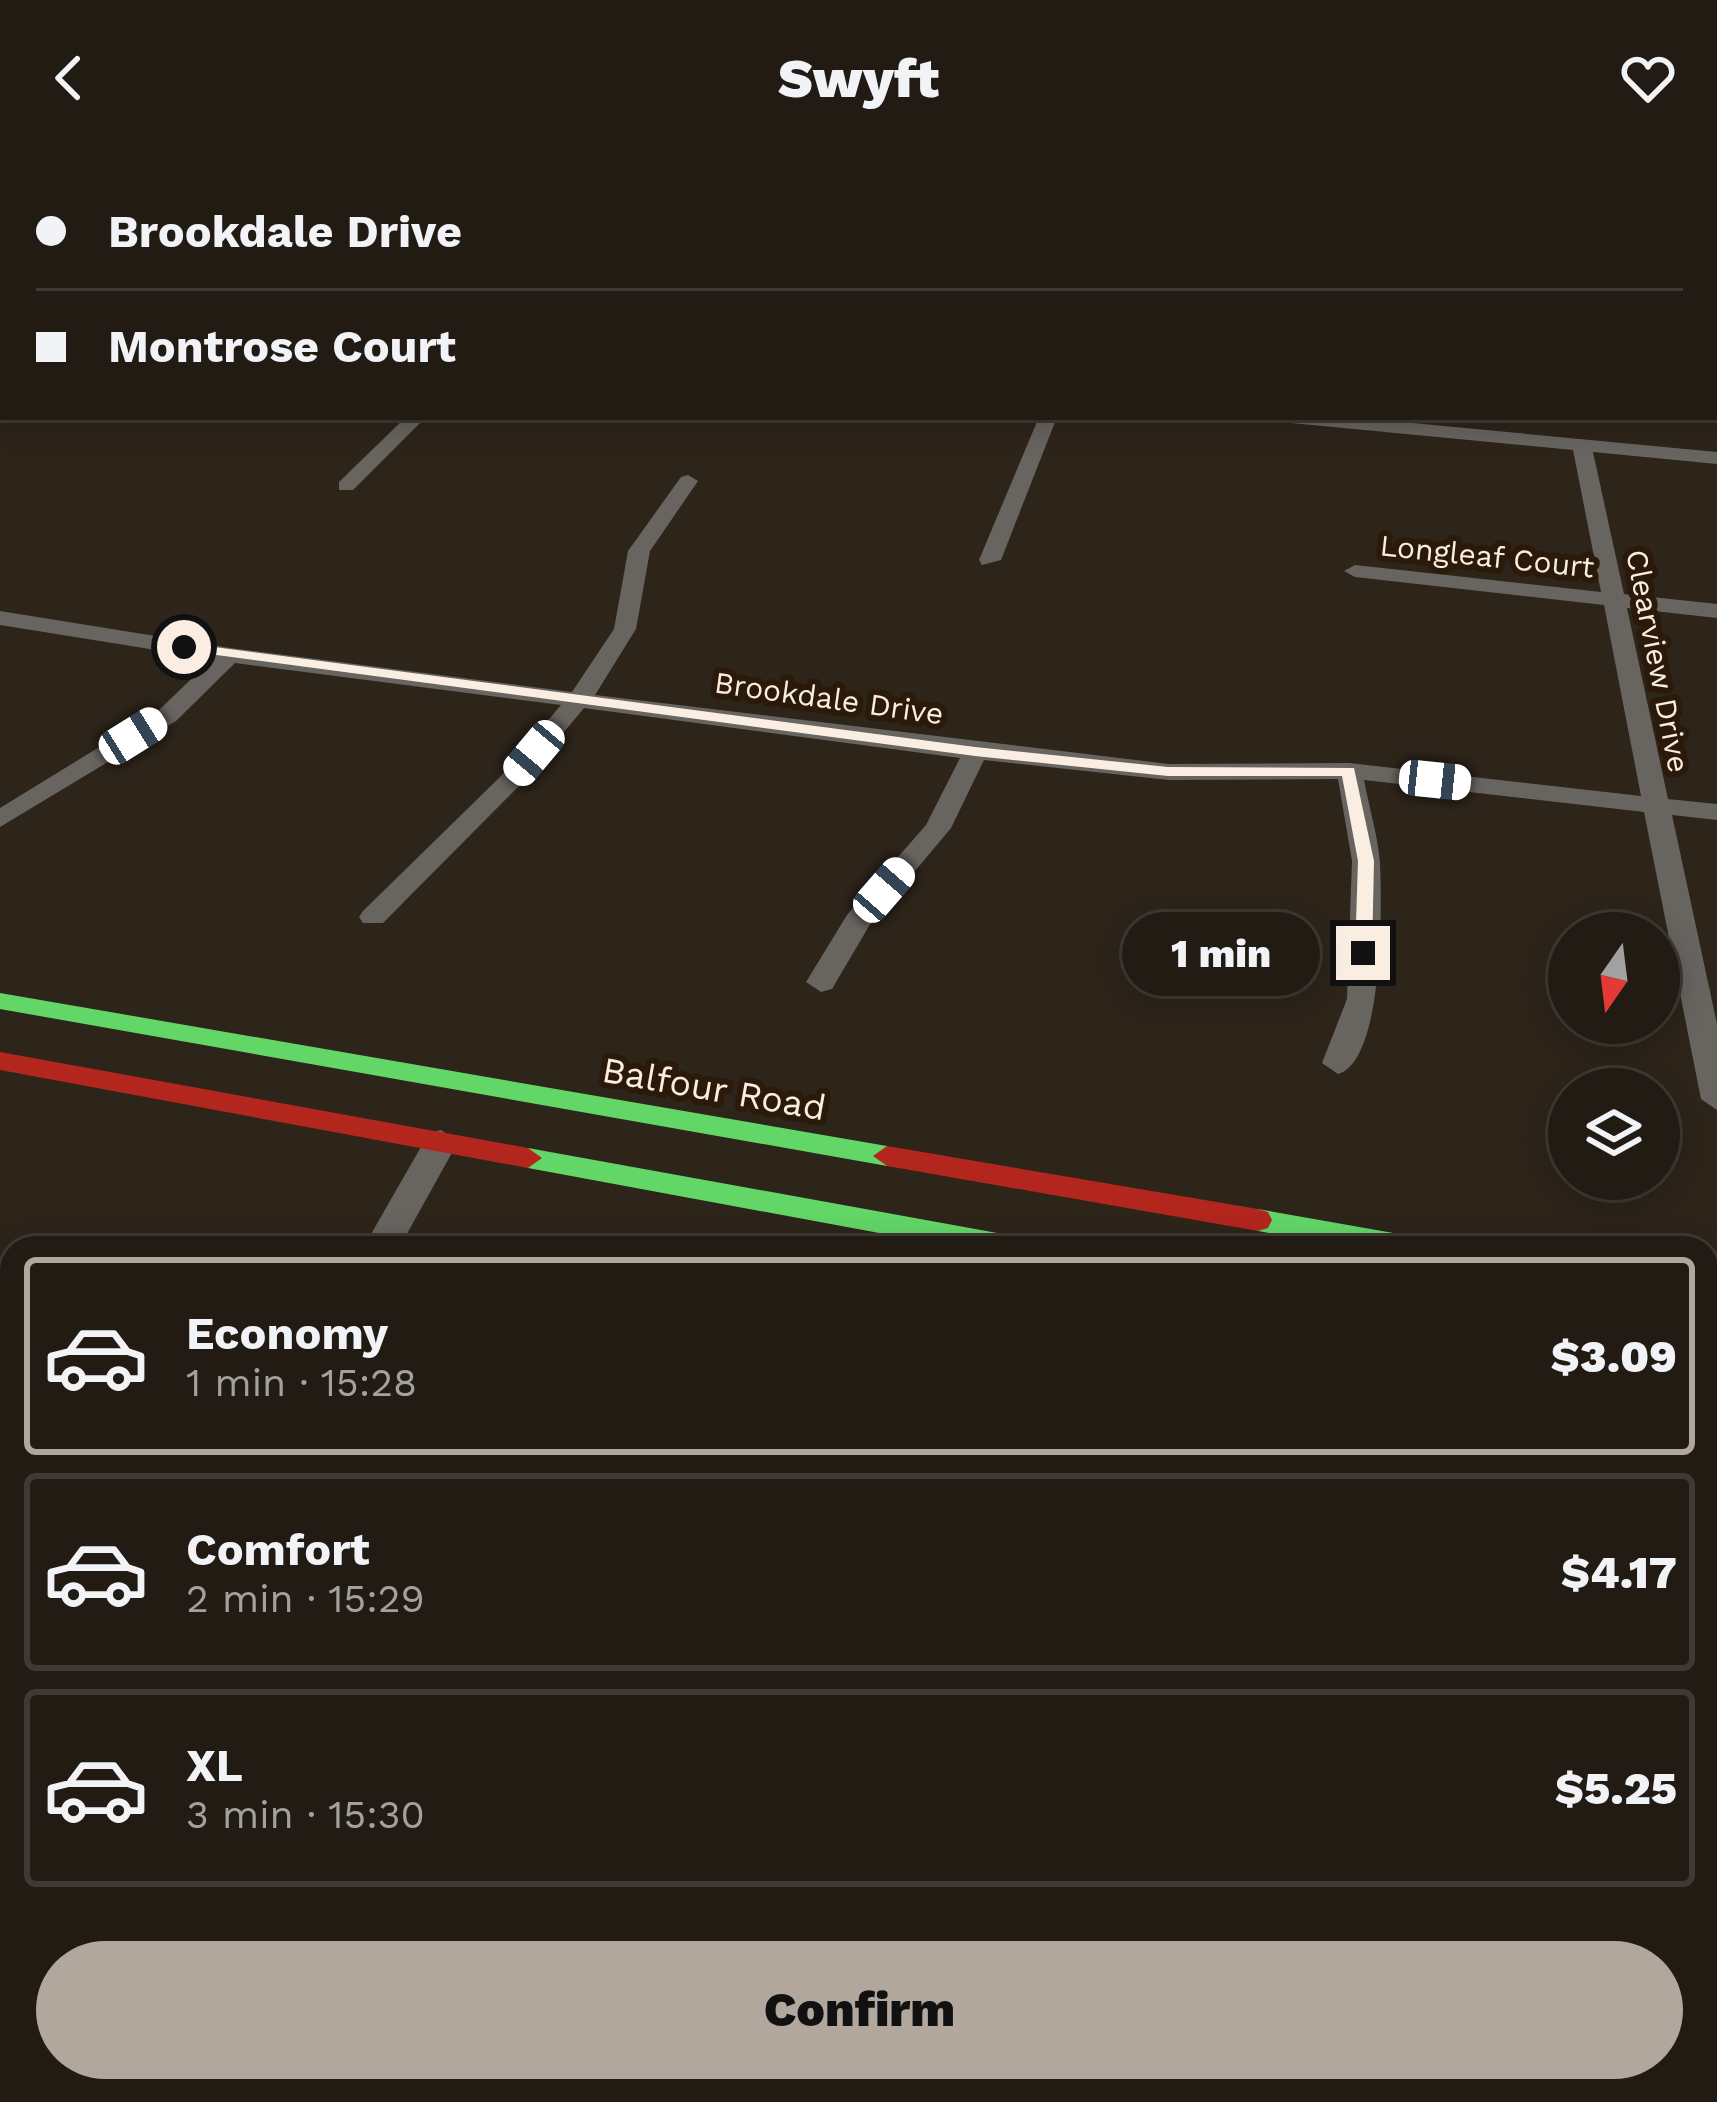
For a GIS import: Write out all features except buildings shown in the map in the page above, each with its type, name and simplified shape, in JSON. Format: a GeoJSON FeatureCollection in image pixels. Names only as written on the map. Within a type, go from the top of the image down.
{"type":"FeatureCollection","features":[{"type":"Feature","properties":{"kind":"main road","name":"Balfour Road"},"geometry":{"type":"LineString","coordinates":[[0,1001],[1346,1236]]}},
{"type":"Feature","properties":{"kind":"main road"},"geometry":{"type":"LineString","coordinates":[[0,1061],[914,1236]]}},
{"type":"Feature","properties":{"kind":"street"},"geometry":{"type":"LineString","coordinates":[[346,486],[414,420]]}},
{"type":"Feature","properties":{"kind":"street"},"geometry":{"type":"LineString","coordinates":[[990,560],[1047,420]]}},
{"type":"Feature","properties":{"kind":"street"},"geometry":{"type":"LineString","coordinates":[[1321,420],[1717,458]]}},
{"type":"Feature","properties":{"kind":"street","name":"Clearview Drive"},"geometry":{"type":"LineString","coordinates":[[1582,446],[1652,803],[1717,1099]]}},
{"type":"Feature","properties":{"kind":"street"},"geometry":{"type":"LineString","coordinates":[[373,917],[510,782],[582,696],[626,628],[639,550],[688,481]]}},
{"type":"Feature","properties":{"kind":"street","name":"Longleaf Court"},"geometry":{"type":"LineString","coordinates":[[1355,571],[1717,611]]}},
{"type":"Feature","properties":{"kind":"street","name":"Brookdale Drive"},"geometry":{"type":"LineString","coordinates":[[0,618],[230,655],[582,696],[975,752],[1168,772],[1348,771],[1717,812]]}},
{"type":"Feature","properties":{"kind":"street"},"geometry":{"type":"LineString","coordinates":[[0,819],[166,716],[230,655]]}},
{"type":"Feature","properties":{"kind":"street"},"geometry":{"type":"LineString","coordinates":[[821,982],[857,921],[938,828],[975,752]]}},
{"type":"Feature","properties":{"kind":"street"},"geometry":{"type":"LineString","coordinates":[[1338,1064],[1362,999],[1363,976],[1366,861],[1348,771]]}},
{"type":"Feature","properties":{"kind":"street"},"geometry":{"type":"LineString","coordinates":[[388,1236],[441,1142]]}},
{"type":"Feature","properties":{"kind":"traffic: fast"},"geometry":{"type":"LineString","coordinates":[[0,1001],[887,1156]]}},
{"type":"Feature","properties":{"kind":"traffic: fast"},"geometry":{"type":"LineString","coordinates":[[528,1158],[954,1236]]}},
{"type":"Feature","properties":{"kind":"traffic: fast"},"geometry":{"type":"LineString","coordinates":[[1258,1220],[1348,1236]]}},
{"type":"Feature","properties":{"kind":"traffic: jam"},"geometry":{"type":"LineString","coordinates":[[0,1061],[528,1158]]}},
{"type":"Feature","properties":{"kind":"traffic: jam"},"geometry":{"type":"LineString","coordinates":[[887,1156],[1258,1220]]}},
{"type":"Feature","properties":{"kind":"route"},"geometry":{"type":"LineString","coordinates":[[184,647],[582,696],[975,752],[1168,772],[1348,771],[1366,861],[1363,953]]}}]}
